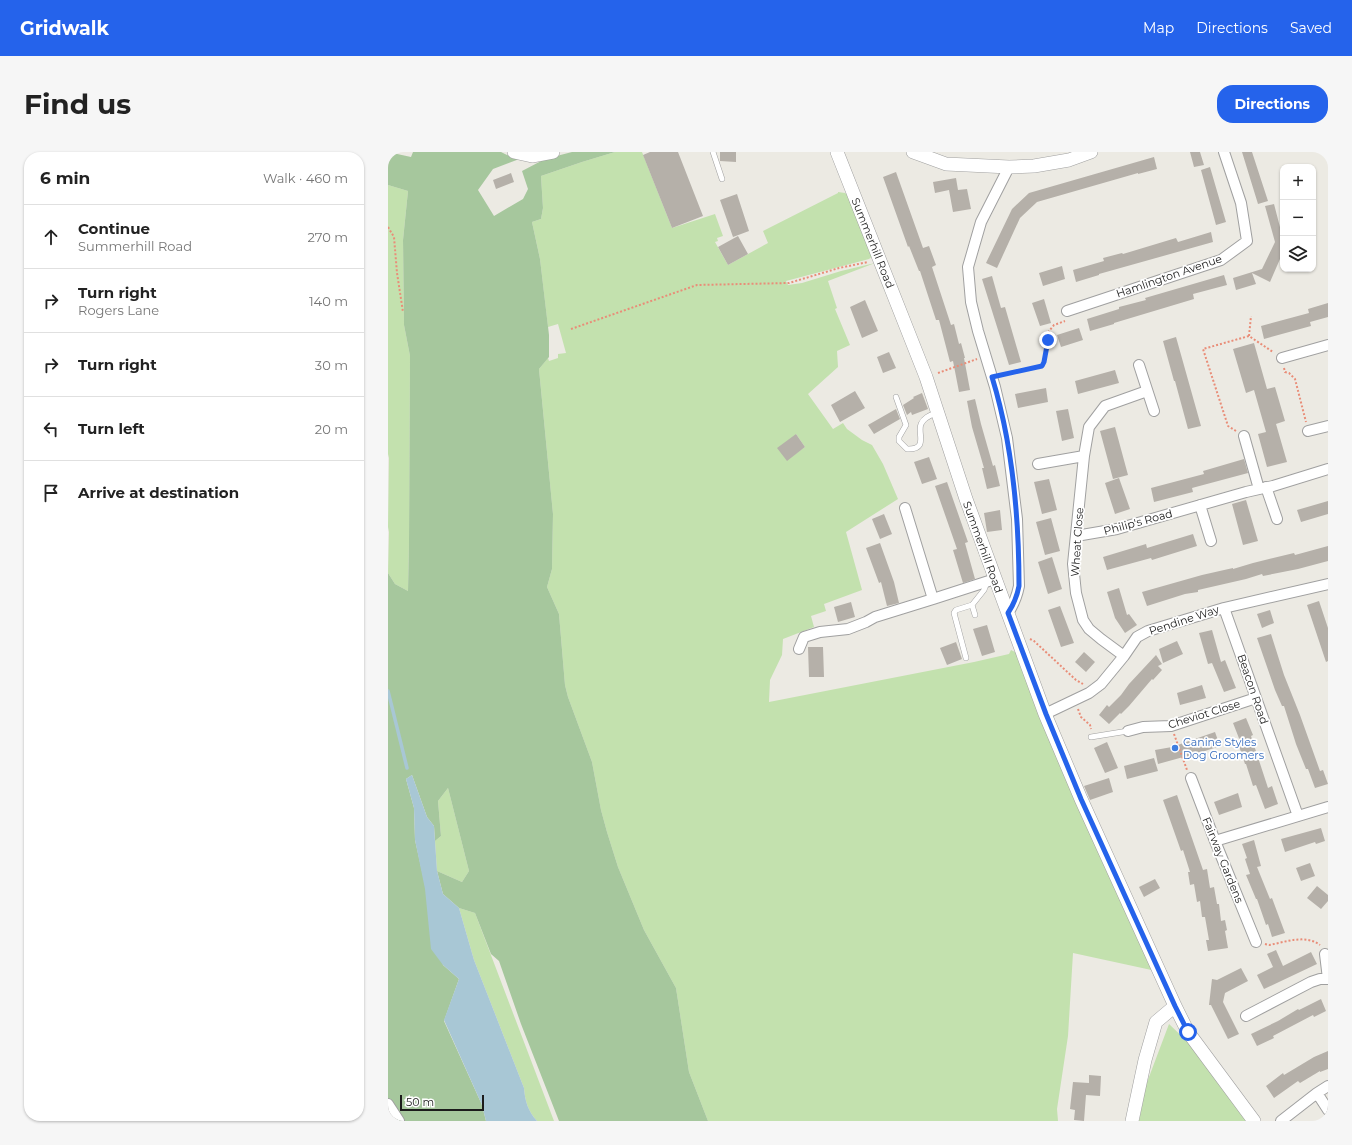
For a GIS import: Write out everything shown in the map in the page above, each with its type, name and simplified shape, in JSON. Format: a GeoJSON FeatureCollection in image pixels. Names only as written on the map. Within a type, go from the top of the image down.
{"type":"FeatureCollection","features":[{"type":"Feature","properties":{"kind":"street"},"geometry":{"type":"LineString","coordinates":[[514,152],[532,156],[554,152]]}},
{"type":"Feature","properties":{"kind":"street","name":"Summerhill Road"},"geometry":{"type":"LineString","coordinates":[[837,152],[926,377],[966,499],[990,581],[1008,613],[1046,714],[1081,799],[1188,1032],[1254,1121]]}},
{"type":"Feature","properties":{"kind":"street"},"geometry":{"type":"LineString","coordinates":[[913,152],[946,164],[1009,167],[1041,165],[1069,160],[1091,152]]}},
{"type":"Feature","properties":{"kind":"street","name":"Hamlington Avenue"},"geometry":{"type":"LineString","coordinates":[[1068,311],[1221,260],[1247,241],[1241,203],[1224,152]]}},
{"type":"Feature","properties":{"kind":"street"},"geometry":{"type":"LineString","coordinates":[[1008,613],[1018,596],[1019,586],[1017,519],[1007,438],[971,302],[968,267],[981,222],[1009,167]]}},
{"type":"Feature","properties":{"kind":"street"},"geometry":{"type":"LineString","coordinates":[[1282,358],[1328,345]]}},
{"type":"Feature","properties":{"kind":"street"},"geometry":{"type":"LineString","coordinates":[[1139,365],[1154,411]]}},
{"type":"Feature","properties":{"kind":"street","name":"Wheat Close"},"geometry":{"type":"LineString","coordinates":[[1124,656],[1101,639],[1083,620],[1074,579],[1073,564],[1084,456],[1089,427],[1105,406],[1147,391]]}},
{"type":"Feature","properties":{"kind":"street"},"geometry":{"type":"LineString","coordinates":[[1308,431],[1328,426]]}},
{"type":"Feature","properties":{"kind":"street"},"geometry":{"type":"LineString","coordinates":[[1244,436],[1262,488],[1277,519]]}},
{"type":"Feature","properties":{"kind":"street"},"geometry":{"type":"LineString","coordinates":[[1038,464],[1084,456]]}},
{"type":"Feature","properties":{"kind":"street","name":"Philip's Road"},"geometry":{"type":"LineString","coordinates":[[1076,536],[1117,529],[1328,469]]}},
{"type":"Feature","properties":{"kind":"street"},"geometry":{"type":"LineString","coordinates":[[1200,505],[1211,541]]}},
{"type":"Feature","properties":{"kind":"street"},"geometry":{"type":"LineString","coordinates":[[905,508],[933,600]]}},
{"type":"Feature","properties":{"kind":"street"},"geometry":{"type":"LineString","coordinates":[[799,649],[804,637],[820,632],[848,628],[866,622],[875,617],[990,581]]}},
{"type":"Feature","properties":{"kind":"street","name":"Pendine Way"},"geometry":{"type":"LineString","coordinates":[[1046,714],[1075,700],[1101,684],[1124,656],[1137,637],[1148,631],[1224,608],[1328,584]]}},
{"type":"Feature","properties":{"kind":"street","name":"Beacon Road"},"geometry":{"type":"LineString","coordinates":[[1224,608],[1298,816]]}},
{"type":"Feature","properties":{"kind":"street","name":"Cheviot Close"},"geometry":{"type":"LineString","coordinates":[[1128,731],[1143,727],[1171,726],[1256,698]]}},
{"type":"Feature","properties":{"kind":"street","name":"Fairway Gardens"},"geometry":{"type":"LineString","coordinates":[[1191,778],[1215,842],[1256,942]]}},
{"type":"Feature","properties":{"kind":"street"},"geometry":{"type":"LineString","coordinates":[[1215,842],[1298,816],[1327,810]]}},
{"type":"Feature","properties":{"kind":"street"},"geometry":{"type":"LineString","coordinates":[[1246,1016],[1311,982],[1320,979],[1328,979],[1325,954]]}},
{"type":"Feature","properties":{"kind":"street"},"geometry":{"type":"LineString","coordinates":[[1132,1121],[1145,1060],[1156,1022],[1175,1006]]}},
{"type":"Feature","properties":{"kind":"street"},"geometry":{"type":"LineString","coordinates":[[1281,1121],[1328,1086]]}},
{"type":"Feature","properties":{"kind":"street"},"geometry":{"type":"LineString","coordinates":[[1317,1093],[1328,1110]]}},
{"type":"Feature","properties":{"kind":"street"},"geometry":{"type":"LineString","coordinates":[[388,1104],[399,1121]]}},
{"type":"Feature","properties":{"kind":"lane"},"geometry":{"type":"LineString","coordinates":[[713,152],[722,179]]}},
{"type":"Feature","properties":{"kind":"lane"},"geometry":{"type":"LineString","coordinates":[[896,397],[906,425],[899,437],[899,442],[907,449],[915,448],[920,444],[922,440],[921,423],[926,418],[937,413]]}},
{"type":"Feature","properties":{"kind":"lane"},"geometry":{"type":"LineString","coordinates":[[966,658],[954,613],[956,610],[972,605],[990,581]]}},
{"type":"Feature","properties":{"kind":"lane"},"geometry":{"type":"LineString","coordinates":[[972,605],[975,615]]}},
{"type":"Feature","properties":{"kind":"lane"},"geometry":{"type":"LineString","coordinates":[[1091,737],[1128,731]]}},
{"type":"Feature","properties":{"kind":"path"},"geometry":{"type":"LineString","coordinates":[[388,227],[394,237],[397,273],[403,312]]}},
{"type":"Feature","properties":{"kind":"path"},"geometry":{"type":"LineString","coordinates":[[571,329],[697,285],[789,283],[839,268],[865,263],[878,257]]}},
{"type":"Feature","properties":{"kind":"path"},"geometry":{"type":"LineString","coordinates":[[992,377],[1042,366],[1049,331],[1054,325],[1069,320],[1068,311]]}},
{"type":"Feature","properties":{"kind":"path"},"geometry":{"type":"LineString","coordinates":[[1249,336],[1251,316]]}},
{"type":"Feature","properties":{"kind":"path"},"geometry":{"type":"LineString","coordinates":[[1244,436],[1228,426],[1203,349],[1249,336],[1282,358],[1285,372],[1289,373],[1294,379],[1308,431]]}},
{"type":"Feature","properties":{"kind":"path"},"geometry":{"type":"LineString","coordinates":[[926,377],[985,356]]}},
{"type":"Feature","properties":{"kind":"path"},"geometry":{"type":"LineString","coordinates":[[1014,631],[1034,642],[1076,680],[1093,690]]}},
{"type":"Feature","properties":{"kind":"path"},"geometry":{"type":"LineString","coordinates":[[1075,700],[1081,717],[1090,725],[1091,737]]}},
{"type":"Feature","properties":{"kind":"path"},"geometry":{"type":"LineString","coordinates":[[1171,726],[1187,771],[1191,778]]}},
{"type":"Feature","properties":{"kind":"path"},"geometry":{"type":"LineString","coordinates":[[1256,942],[1269,945],[1302,938],[1313,940],[1324,949],[1325,954]]}},
{"type":"Feature","properties":{"kind":"green space"},"geometry":{"type":"Polygon","coordinates":[[[388,152],[411,157],[413,152],[501,152],[507,155],[522,158],[493,169],[478,190],[494,216],[523,199],[528,189],[522,171],[545,159],[572,152],[615,152],[541,176],[543,208],[541,219],[532,222],[540,259],[549,335],[549,357],[539,369],[553,514],[552,569],[547,587],[559,614],[565,685],[592,762],[601,810],[607,832],[618,867],[644,930],[676,988],[689,1072],[708,1121],[559,1121],[521,1024],[499,961],[491,954],[475,913],[459,908],[443,894],[437,871],[462,882],[469,871],[448,788],[438,801],[441,836],[435,841],[434,826],[427,817],[412,775],[406,779],[414,808],[415,840],[443,965],[459,979],[444,1021],[482,1105],[486,1121],[397,1121],[388,1098],[388,573],[395,584],[408,591],[410,356],[404,325],[403,240],[408,191],[388,185],[388,152]]]}},
{"type":"Feature","properties":{"kind":"green space"},"geometry":{"type":"Polygon","coordinates":[[[615,152],[642,152],[672,228],[715,214],[723,236],[717,238],[718,241],[715,242],[728,265],[768,243],[763,231],[838,192],[845,193],[850,196],[874,255],[869,259],[786,281],[788,285],[802,283],[841,271],[875,263],[828,281],[837,308],[835,309],[850,345],[837,351],[838,367],[808,394],[833,429],[843,423],[847,429],[872,445],[883,464],[898,499],[846,532],[862,590],[824,604],[826,611],[811,616],[814,627],[783,639],[782,655],[770,680],[769,702],[974,662],[1009,654],[1011,650],[1019,654],[1156,971],[1073,953],[1068,1036],[1057,1109],[1058,1121],[708,1121],[689,1072],[676,988],[644,930],[618,867],[607,832],[601,810],[592,762],[565,685],[559,614],[547,587],[552,569],[553,514],[539,369],[548,358],[549,361],[558,358],[558,354],[566,353],[558,324],[548,327],[540,259],[532,222],[541,219],[543,208],[541,176],[615,152]],[[796,434],[787,460],[805,447],[796,434]]]}},
{"type":"Feature","properties":{"kind":"green space"},"geometry":{"type":"Polygon","coordinates":[[[388,185],[408,191],[403,240],[404,325],[410,356],[408,591],[395,584],[388,573],[388,185]]]}},
{"type":"Feature","properties":{"kind":"green space"},"geometry":{"type":"Polygon","coordinates":[[[448,788],[469,871],[462,882],[437,871],[435,841],[441,836],[438,801],[448,788]]]}},
{"type":"Feature","properties":{"kind":"green space"},"geometry":{"type":"Polygon","coordinates":[[[459,908],[475,913],[554,1121],[537,1121],[529,1110],[524,1088],[474,960],[459,908]]]}},
{"type":"Feature","properties":{"kind":"green space"},"geometry":{"type":"Polygon","coordinates":[[[1169,1024],[1193,1047],[1248,1121],[1139,1121],[1146,1085],[1169,1024]]]}},
{"type":"Feature","properties":{"kind":"water"},"geometry":{"type":"Polygon","coordinates":[[[412,775],[427,817],[434,826],[437,871],[443,894],[459,908],[474,960],[524,1088],[528,1106],[537,1121],[486,1121],[482,1105],[444,1020],[459,979],[443,965],[431,949],[425,889],[415,840],[414,808],[406,779],[412,775]]]}},
{"type":"Feature","properties":{"kind":"building"},"geometry":{"type":"Polygon","coordinates":[[[650,152],[678,152],[703,216],[672,228],[643,155],[650,152]]]}},
{"type":"Feature","properties":{"kind":"building"},"geometry":{"type":"Polygon","coordinates":[[[720,152],[736,152],[736,162],[720,161],[720,152]]]}},
{"type":"Feature","properties":{"kind":"building"},"geometry":{"type":"Polygon","coordinates":[[[1190,152],[1200,152],[1204,165],[1194,167],[1190,152]]]}},
{"type":"Feature","properties":{"kind":"building"},"geometry":{"type":"Polygon","coordinates":[[[1242,152],[1252,152],[1268,201],[1258,204],[1242,152]]]}},
{"type":"Feature","properties":{"kind":"building"},"geometry":{"type":"Polygon","coordinates":[[[1154,157],[1157,169],[1037,202],[1020,218],[997,268],[986,263],[1012,209],[1029,193],[1154,157]]]}},
{"type":"Feature","properties":{"kind":"building"},"geometry":{"type":"Polygon","coordinates":[[[1210,167],[1226,222],[1216,225],[1201,170],[1210,167]]]}},
{"type":"Feature","properties":{"kind":"building"},"geometry":{"type":"Polygon","coordinates":[[[896,172],[923,248],[929,246],[936,265],[932,267],[951,325],[954,324],[959,344],[961,343],[970,390],[959,392],[953,361],[950,362],[939,320],[936,320],[920,271],[909,246],[908,247],[883,177],[896,172]]]}},
{"type":"Feature","properties":{"kind":"building"},"geometry":{"type":"Polygon","coordinates":[[[511,173],[514,182],[496,189],[493,180],[511,173]]]}},
{"type":"Feature","properties":{"kind":"building"},"geometry":{"type":"Polygon","coordinates":[[[956,178],[958,190],[967,189],[971,209],[953,212],[949,190],[935,193],[933,182],[956,178]]]}},
{"type":"Feature","properties":{"kind":"building"},"geometry":{"type":"Polygon","coordinates":[[[737,194],[749,231],[733,237],[720,200],[737,194]]]}},
{"type":"Feature","properties":{"kind":"building"},"geometry":{"type":"Polygon","coordinates":[[[1274,204],[1280,227],[1280,259],[1270,282],[1252,273],[1256,284],[1236,290],[1233,278],[1262,269],[1275,242],[1265,206],[1274,204]]]}},
{"type":"Feature","properties":{"kind":"building"},"geometry":{"type":"Polygon","coordinates":[[[1211,232],[1213,242],[1099,274],[1076,282],[1073,270],[1104,261],[1103,258],[1123,254],[1176,238],[1178,242],[1211,232]]]}},
{"type":"Feature","properties":{"kind":"building"},"geometry":{"type":"Polygon","coordinates":[[[738,236],[748,254],[728,265],[718,247],[738,236]]]}},
{"type":"Feature","properties":{"kind":"building"},"geometry":{"type":"Polygon","coordinates":[[[1062,266],[1065,279],[1043,286],[1039,273],[1062,266]]]}},
{"type":"Feature","properties":{"kind":"building"},"geometry":{"type":"Polygon","coordinates":[[[1224,275],[1227,285],[1193,294],[1194,299],[1090,331],[1087,319],[1119,309],[1119,307],[1146,300],[1145,298],[1224,275]]]}},
{"type":"Feature","properties":{"kind":"building"},"geometry":{"type":"Polygon","coordinates":[[[992,276],[1001,308],[1005,307],[1021,362],[1009,365],[982,279],[992,276]]]}},
{"type":"Feature","properties":{"kind":"building"},"geometry":{"type":"Polygon","coordinates":[[[1044,299],[1051,323],[1040,326],[1032,303],[1044,299]]]}},
{"type":"Feature","properties":{"kind":"building"},"geometry":{"type":"Polygon","coordinates":[[[865,300],[878,331],[862,338],[850,307],[865,300]]]}},
{"type":"Feature","properties":{"kind":"building"},"geometry":{"type":"Polygon","coordinates":[[[1328,303],[1328,317],[1310,322],[1311,326],[1264,339],[1261,326],[1309,313],[1308,309],[1328,303]]]}},
{"type":"Feature","properties":{"kind":"building"},"geometry":{"type":"Polygon","coordinates":[[[1079,328],[1083,340],[1061,347],[1057,335],[1079,328]]]}},
{"type":"Feature","properties":{"kind":"building"},"geometry":{"type":"Polygon","coordinates":[[[1176,337],[1201,426],[1188,429],[1163,341],[1176,337]]]}},
{"type":"Feature","properties":{"kind":"building"},"geometry":{"type":"Polygon","coordinates":[[[1254,343],[1267,389],[1275,387],[1285,421],[1276,424],[1287,462],[1267,467],[1258,434],[1266,432],[1254,390],[1246,393],[1233,349],[1254,343]]]}},
{"type":"Feature","properties":{"kind":"building"},"geometry":{"type":"Polygon","coordinates":[[[889,352],[896,368],[883,373],[877,357],[889,352]]]}},
{"type":"Feature","properties":{"kind":"building"},"geometry":{"type":"Polygon","coordinates":[[[1115,370],[1119,383],[1078,394],[1075,381],[1115,370]]]}},
{"type":"Feature","properties":{"kind":"building"},"geometry":{"type":"Polygon","coordinates":[[[1046,388],[1048,402],[1018,408],[1015,394],[1046,388]]]}},
{"type":"Feature","properties":{"kind":"building"},"geometry":{"type":"Polygon","coordinates":[[[855,391],[865,408],[840,422],[831,405],[855,391]]]}},
{"type":"Feature","properties":{"kind":"building"},"geometry":{"type":"Polygon","coordinates":[[[922,393],[928,409],[912,415],[911,412],[907,415],[903,405],[914,398],[913,397],[922,393]]]}},
{"type":"Feature","properties":{"kind":"building"},"geometry":{"type":"Polygon","coordinates":[[[975,399],[993,466],[995,465],[1000,486],[987,489],[982,468],[984,468],[972,427],[967,401],[975,399]]]}},
{"type":"Feature","properties":{"kind":"building"},"geometry":{"type":"Polygon","coordinates":[[[896,409],[900,419],[874,434],[868,425],[896,409]]]}},
{"type":"Feature","properties":{"kind":"building"},"geometry":{"type":"Polygon","coordinates":[[[1068,409],[1074,438],[1062,441],[1056,411],[1068,409]]]}},
{"type":"Feature","properties":{"kind":"building"},"geometry":{"type":"Polygon","coordinates":[[[1115,427],[1128,475],[1113,479],[1100,431],[1115,427]]]}},
{"type":"Feature","properties":{"kind":"building"},"geometry":{"type":"Polygon","coordinates":[[[796,434],[805,447],[787,461],[777,448],[796,434]]]}},
{"type":"Feature","properties":{"kind":"building"},"geometry":{"type":"Polygon","coordinates":[[[929,457],[937,479],[922,484],[914,462],[929,457]]]}},
{"type":"Feature","properties":{"kind":"building"},"geometry":{"type":"Polygon","coordinates":[[[1244,459],[1248,473],[1192,488],[1193,492],[1154,502],[1151,488],[1204,474],[1203,471],[1244,459]]]}},
{"type":"Feature","properties":{"kind":"building"},"geometry":{"type":"Polygon","coordinates":[[[1119,478],[1130,509],[1115,514],[1105,483],[1119,478]]]}},
{"type":"Feature","properties":{"kind":"building"},"geometry":{"type":"Polygon","coordinates":[[[1049,479],[1057,510],[1042,514],[1034,482],[1049,479]]]}},
{"type":"Feature","properties":{"kind":"building"},"geometry":{"type":"Polygon","coordinates":[[[947,482],[968,542],[965,543],[975,579],[963,583],[953,550],[957,549],[935,486],[947,482]]]}},
{"type":"Feature","properties":{"kind":"building"},"geometry":{"type":"Polygon","coordinates":[[[1246,500],[1258,541],[1243,545],[1232,504],[1246,500]]]}},
{"type":"Feature","properties":{"kind":"building"},"geometry":{"type":"Polygon","coordinates":[[[1328,501],[1328,514],[1301,522],[1297,510],[1328,501]]]}},
{"type":"Feature","properties":{"kind":"building"},"geometry":{"type":"Polygon","coordinates":[[[1000,510],[1002,530],[987,532],[984,513],[1000,510]]]}},
{"type":"Feature","properties":{"kind":"building"},"geometry":{"type":"Polygon","coordinates":[[[884,514],[892,534],[880,539],[872,519],[884,514]]]}},
{"type":"Feature","properties":{"kind":"building"},"geometry":{"type":"Polygon","coordinates":[[[1051,518],[1060,551],[1045,555],[1036,522],[1051,518]]]}},
{"type":"Feature","properties":{"kind":"building"},"geometry":{"type":"Polygon","coordinates":[[[1193,534],[1197,546],[1152,560],[1151,558],[1107,570],[1103,557],[1146,544],[1147,548],[1193,534]]]}},
{"type":"Feature","properties":{"kind":"building"},"geometry":{"type":"Polygon","coordinates":[[[880,543],[894,582],[899,603],[887,606],[881,582],[879,583],[866,548],[880,543]]]}},
{"type":"Feature","properties":{"kind":"building"},"geometry":{"type":"Polygon","coordinates":[[[1328,546],[1328,561],[1298,569],[1263,576],[1262,574],[1198,590],[1198,592],[1185,594],[1147,606],[1142,592],[1202,575],[1233,569],[1294,553],[1295,555],[1328,546]]]}},
{"type":"Feature","properties":{"kind":"building"},"geometry":{"type":"Polygon","coordinates":[[[1052,557],[1062,589],[1048,594],[1038,562],[1052,557]]]}},
{"type":"Feature","properties":{"kind":"building"},"geometry":{"type":"Polygon","coordinates":[[[1119,588],[1127,615],[1129,614],[1137,625],[1125,633],[1115,618],[1107,592],[1119,588]]]}},
{"type":"Feature","properties":{"kind":"building"},"geometry":{"type":"Polygon","coordinates":[[[1319,601],[1328,628],[1328,661],[1326,662],[1307,605],[1319,601]]]}},
{"type":"Feature","properties":{"kind":"building"},"geometry":{"type":"Polygon","coordinates":[[[851,602],[855,617],[838,622],[834,607],[851,602]]]}},
{"type":"Feature","properties":{"kind":"building"},"geometry":{"type":"Polygon","coordinates":[[[1060,606],[1074,643],[1061,647],[1048,610],[1060,606]]]}},
{"type":"Feature","properties":{"kind":"building"},"geometry":{"type":"Polygon","coordinates":[[[1270,610],[1274,623],[1262,628],[1257,614],[1270,610]]]}},
{"type":"Feature","properties":{"kind":"building"},"geometry":{"type":"Polygon","coordinates":[[[987,625],[995,652],[982,656],[973,629],[987,625]]]}},
{"type":"Feature","properties":{"kind":"building"},"geometry":{"type":"Polygon","coordinates":[[[1212,630],[1221,662],[1225,660],[1236,688],[1224,692],[1212,663],[1208,664],[1199,633],[1212,630]]]}},
{"type":"Feature","properties":{"kind":"building"},"geometry":{"type":"Polygon","coordinates":[[[1271,634],[1284,675],[1320,771],[1323,770],[1328,784],[1315,788],[1296,744],[1284,706],[1282,706],[1275,690],[1257,638],[1271,634]]]}},
{"type":"Feature","properties":{"kind":"building"},"geometry":{"type":"Polygon","coordinates":[[[1177,641],[1183,654],[1163,663],[1159,649],[1177,641]]]}},
{"type":"Feature","properties":{"kind":"building"},"geometry":{"type":"Polygon","coordinates":[[[956,642],[962,659],[947,665],[940,648],[956,642]]]}},
{"type":"Feature","properties":{"kind":"building"},"geometry":{"type":"Polygon","coordinates":[[[808,647],[823,647],[824,677],[809,677],[808,647]]]}},
{"type":"Feature","properties":{"kind":"building"},"geometry":{"type":"Polygon","coordinates":[[[1084,652],[1095,662],[1086,672],[1075,662],[1084,652]]]}},
{"type":"Feature","properties":{"kind":"building"},"geometry":{"type":"Polygon","coordinates":[[[1156,655],[1162,664],[1158,666],[1162,670],[1153,680],[1152,679],[1129,706],[1109,724],[1099,715],[1107,705],[1109,707],[1121,695],[1129,684],[1156,655]]]}},
{"type":"Feature","properties":{"kind":"building"},"geometry":{"type":"Polygon","coordinates":[[[1202,685],[1206,698],[1180,705],[1177,693],[1202,685]]]}},
{"type":"Feature","properties":{"kind":"building"},"geometry":{"type":"Polygon","coordinates":[[[1246,718],[1253,735],[1251,736],[1268,788],[1272,786],[1278,804],[1265,809],[1256,785],[1253,786],[1239,746],[1242,746],[1233,723],[1246,718]]]}},
{"type":"Feature","properties":{"kind":"building"},"geometry":{"type":"Polygon","coordinates":[[[1215,732],[1220,746],[1187,757],[1158,764],[1155,750],[1172,747],[1215,732]]]}},
{"type":"Feature","properties":{"kind":"building"},"geometry":{"type":"Polygon","coordinates":[[[1107,742],[1118,768],[1105,773],[1094,748],[1107,742]]]}},
{"type":"Feature","properties":{"kind":"building"},"geometry":{"type":"Polygon","coordinates":[[[1154,758],[1158,771],[1127,779],[1124,766],[1154,758]]]}},
{"type":"Feature","properties":{"kind":"building"},"geometry":{"type":"Polygon","coordinates":[[[1109,778],[1113,792],[1090,800],[1084,786],[1109,778]]]}},
{"type":"Feature","properties":{"kind":"building"},"geometry":{"type":"Polygon","coordinates":[[[1238,793],[1242,807],[1219,815],[1214,802],[1238,793]]]}},
{"type":"Feature","properties":{"kind":"building"},"geometry":{"type":"Polygon","coordinates":[[[1177,795],[1203,870],[1207,869],[1210,888],[1214,887],[1217,904],[1219,904],[1221,921],[1225,920],[1228,948],[1208,951],[1206,940],[1209,940],[1205,917],[1202,917],[1200,901],[1197,902],[1194,884],[1190,885],[1188,872],[1190,872],[1163,800],[1177,795]]]}},
{"type":"Feature","properties":{"kind":"building"},"geometry":{"type":"Polygon","coordinates":[[[1321,828],[1325,841],[1316,844],[1315,842],[1285,852],[1281,839],[1321,828]]]}},
{"type":"Feature","properties":{"kind":"building"},"geometry":{"type":"Polygon","coordinates":[[[1254,840],[1261,866],[1257,867],[1270,899],[1272,898],[1285,933],[1272,937],[1268,924],[1266,925],[1257,899],[1246,875],[1250,874],[1245,859],[1247,858],[1242,844],[1254,840]]]}},
{"type":"Feature","properties":{"kind":"building"},"geometry":{"type":"Polygon","coordinates":[[[1310,863],[1315,876],[1301,881],[1296,868],[1310,863]]]}},
{"type":"Feature","properties":{"kind":"building"},"geometry":{"type":"Polygon","coordinates":[[[1155,879],[1160,888],[1144,897],[1139,887],[1155,879]]]}},
{"type":"Feature","properties":{"kind":"building"},"geometry":{"type":"Polygon","coordinates":[[[1317,886],[1328,895],[1328,901],[1321,909],[1307,898],[1317,886]]]}},
{"type":"Feature","properties":{"kind":"building"},"geometry":{"type":"Polygon","coordinates":[[[1276,950],[1283,966],[1311,952],[1317,964],[1264,989],[1257,975],[1273,967],[1267,954],[1276,950]]]}},
{"type":"Feature","properties":{"kind":"building"},"geometry":{"type":"Polygon","coordinates":[[[1241,968],[1248,981],[1225,993],[1223,1002],[1239,1034],[1228,1039],[1211,1005],[1209,1005],[1212,979],[1217,980],[1241,968]]]}},
{"type":"Feature","properties":{"kind":"building"},"geometry":{"type":"Polygon","coordinates":[[[1321,999],[1326,1011],[1314,1017],[1313,1015],[1273,1036],[1274,1038],[1257,1046],[1251,1034],[1278,1021],[1298,1009],[1299,1010],[1321,999]]]}},
{"type":"Feature","properties":{"kind":"building"},"geometry":{"type":"Polygon","coordinates":[[[1328,1051],[1328,1069],[1320,1071],[1300,1083],[1298,1081],[1274,1098],[1266,1086],[1283,1073],[1284,1075],[1314,1057],[1328,1051]]]}},
{"type":"Feature","properties":{"kind":"building"},"geometry":{"type":"Polygon","coordinates":[[[1089,1075],[1101,1076],[1100,1096],[1086,1095],[1084,1121],[1074,1120],[1075,1110],[1070,1109],[1073,1082],[1089,1083],[1089,1075]]]}},
{"type":"Feature","properties":{"kind":"waterway"},"geometry":{"type":"LineString","coordinates":[[388,691],[407,768]]}},
{"type":"Feature","properties":{"kind":"place","name":"Canine Styles Dog Groomers"},"geometry":{"type":"Point","coordinates":[1175,748]}},
{"type":"Feature","properties":{"kind":"route"},"geometry":{"type":"LineString","coordinates":[[1048,340],[1042,366],[992,377],[1007,438],[1017,519],[1019,586],[1018,596],[1008,613],[1046,714],[1081,799],[1188,1032]]}}]}
